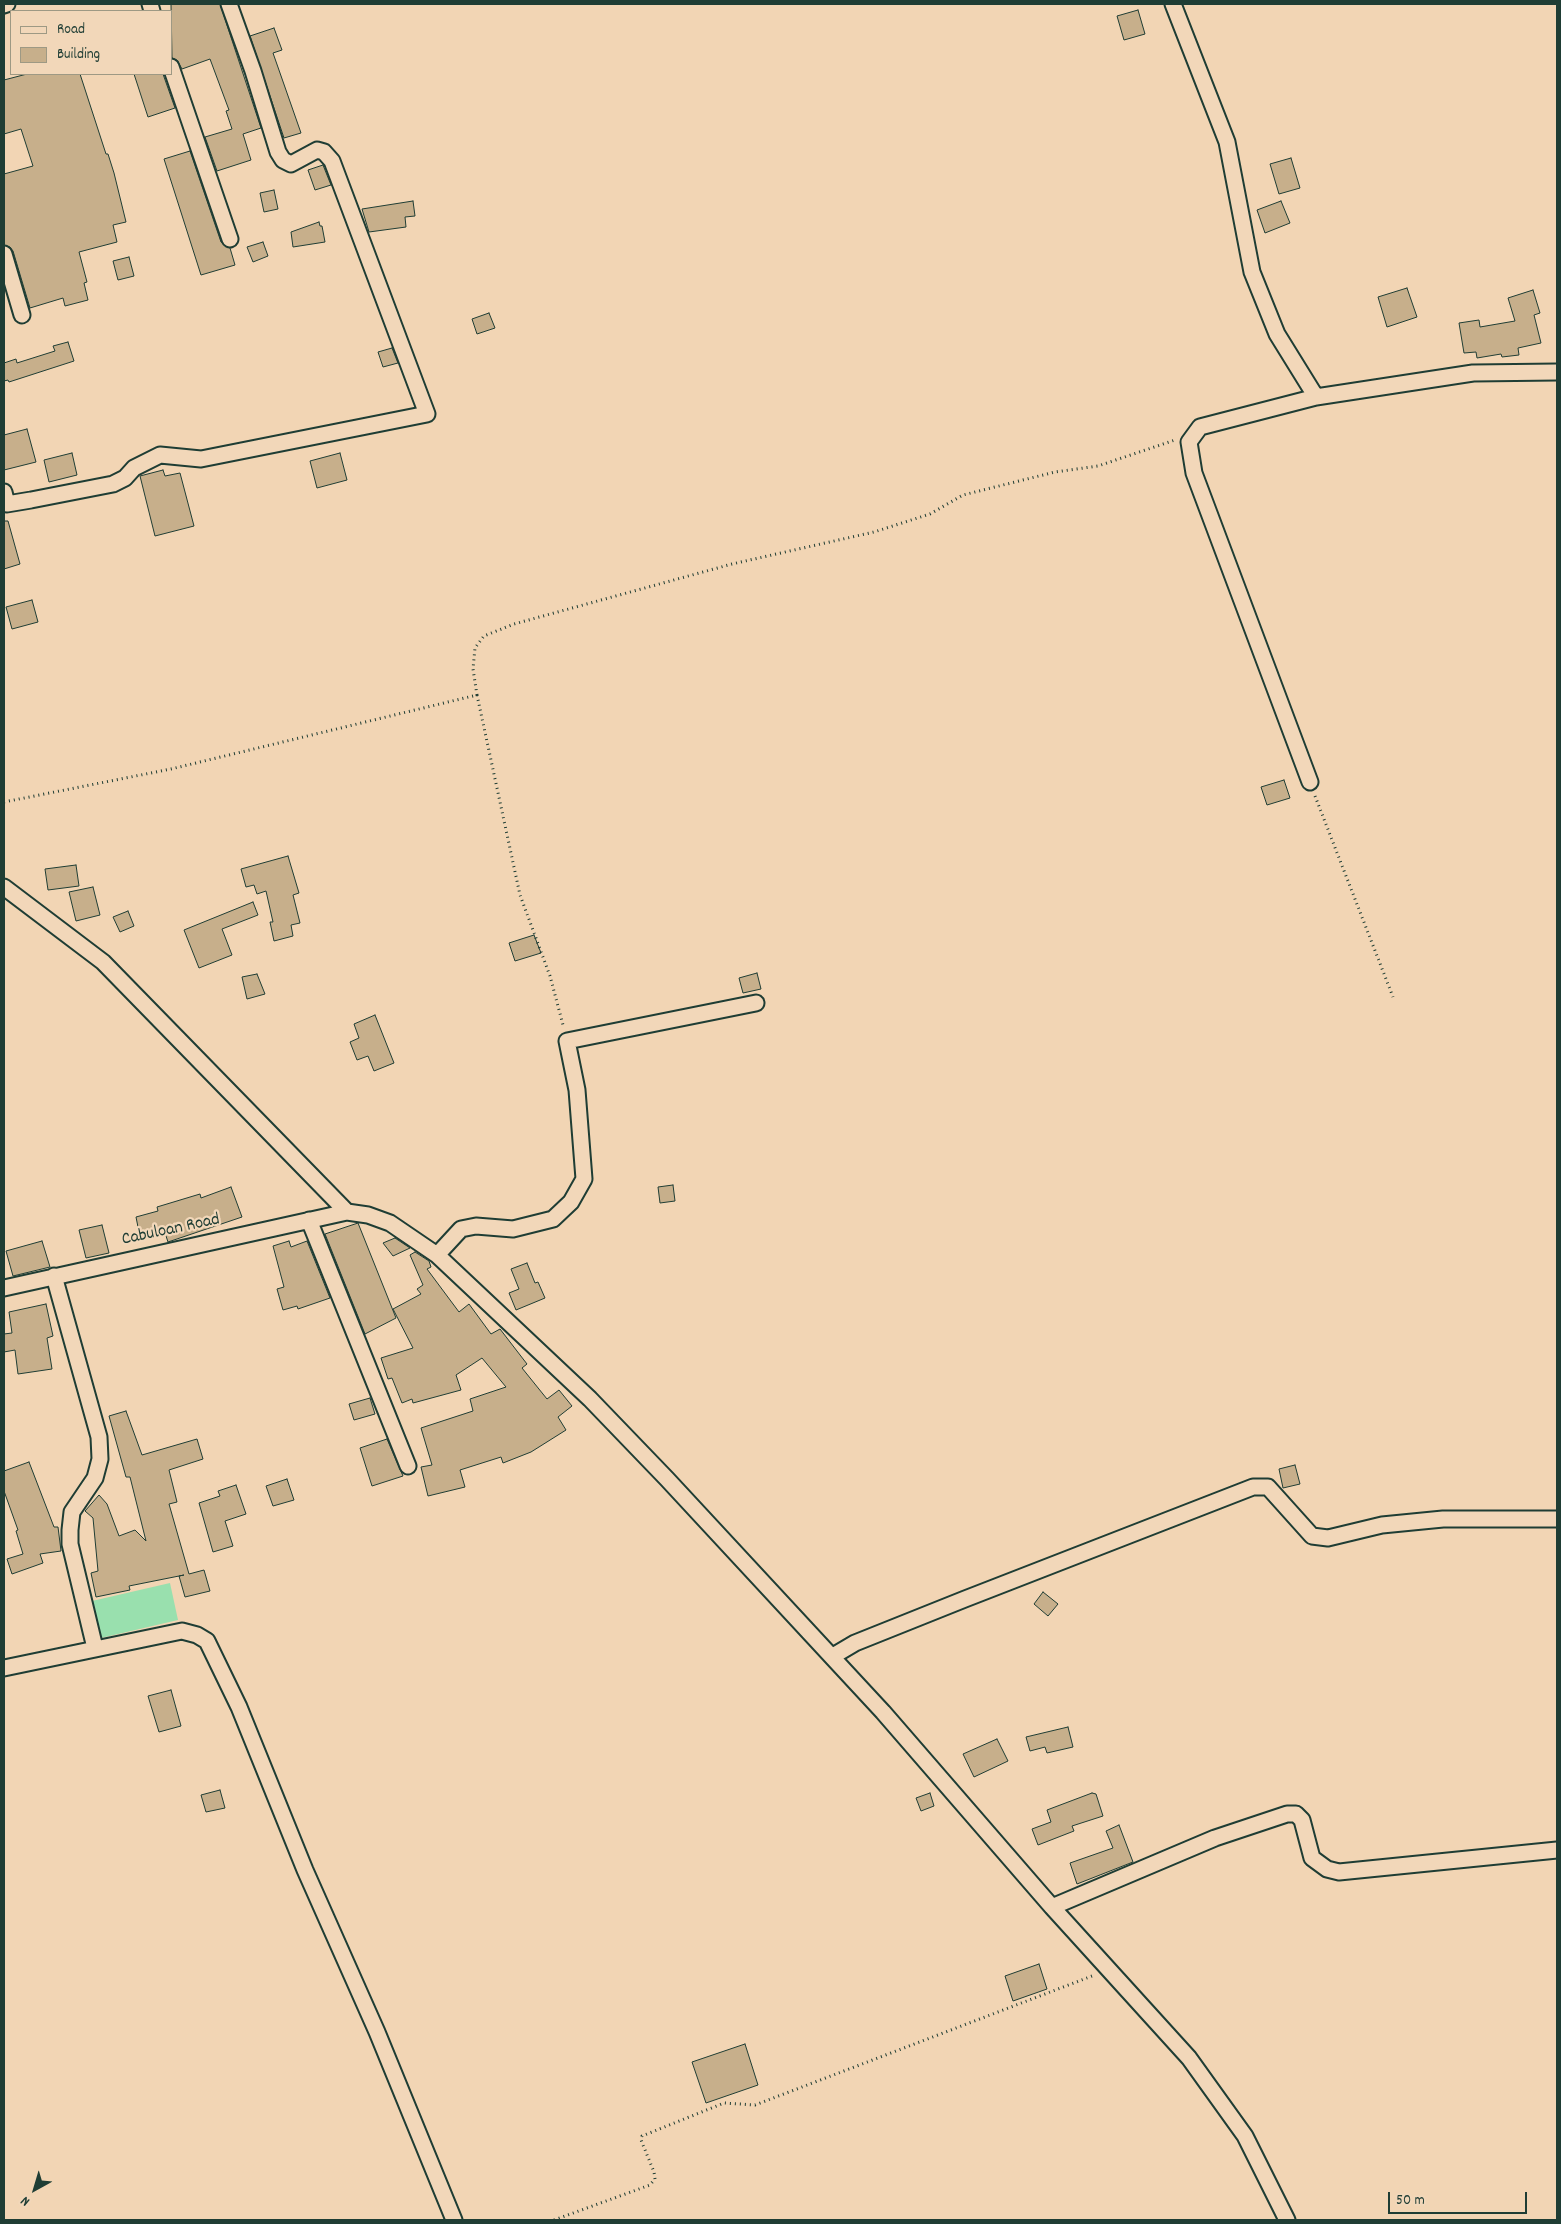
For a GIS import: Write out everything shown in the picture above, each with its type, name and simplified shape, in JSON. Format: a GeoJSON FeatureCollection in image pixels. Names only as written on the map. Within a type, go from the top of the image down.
{"type":"FeatureCollection","features":[{"type":"Feature","properties":{"kind":"street"},"geometry":{"type":"LineString","coordinates":[[4,492],[7,504],[31,500],[113,484],[125,478],[134,468],[160,454],[201,459],[427,414],[332,161],[324,152],[317,150],[291,164],[283,160],[278,152],[253,71],[229,4]]}},
{"type":"Feature","properties":{"kind":"street"},"geometry":{"type":"LineString","coordinates":[[1173,4],[1227,142],[1252,272],[1277,334],[1316,397]]}},
{"type":"Feature","properties":{"kind":"street"},"geometry":{"type":"LineString","coordinates":[[172,70],[230,239]]}},
{"type":"Feature","properties":{"kind":"street"},"geometry":{"type":"LineString","coordinates":[[4,254],[22,315]]}},
{"type":"Feature","properties":{"kind":"street"},"geometry":{"type":"LineString","coordinates":[[1310,782],[1194,473],[1190,442],[1200,427],[1316,397],[1473,373],[1557,372]]}},
{"type":"Feature","properties":{"kind":"street"},"geometry":{"type":"LineString","coordinates":[[4,887],[103,962],[347,1212],[368,1215],[390,1223],[437,1255],[590,1399],[833,1656],[1052,1907],[1189,2058],[1245,2136],[1287,2220]]}},
{"type":"Feature","properties":{"kind":"street"},"geometry":{"type":"LineString","coordinates":[[437,1255],[461,1229],[476,1226],[513,1230],[553,1219],[571,1202],[584,1179],[577,1090],[567,1040],[756,1003]]}},
{"type":"Feature","properties":{"kind":"street","name":"Cabuloan Road"},"geometry":{"type":"LineString","coordinates":[[4,1288],[347,1212]]}},
{"type":"Feature","properties":{"kind":"street"},"geometry":{"type":"LineString","coordinates":[[309,1220],[408,1466]]}},
{"type":"Feature","properties":{"kind":"street"},"geometry":{"type":"LineString","coordinates":[[54,1276],[99,1436],[100,1458],[95,1478],[72,1512],[70,1530],[70,1544],[95,1648]]}},
{"type":"Feature","properties":{"kind":"street"},"geometry":{"type":"LineString","coordinates":[[833,1656],[855,1643],[964,1598],[1253,1487],[1268,1487],[1312,1536],[1328,1538],[1382,1525],[1443,1519],[1557,1519]]}},
{"type":"Feature","properties":{"kind":"street"},"geometry":{"type":"LineString","coordinates":[[4,1668],[182,1631],[197,1635],[207,1641],[239,1707],[305,1870],[377,2032],[454,2220]]}},
{"type":"Feature","properties":{"kind":"street"},"geometry":{"type":"LineString","coordinates":[[1052,1907],[1215,1838],[1287,1814],[1296,1814],[1302,1820],[1312,1858],[1327,1869],[1339,1872],[1557,1850]]}},
{"type":"Feature","properties":{"kind":"path"},"geometry":{"type":"LineString","coordinates":[[567,1040],[550,976],[520,895],[477,695],[473,669],[475,648],[484,636],[514,624],[732,564],[874,532],[930,514],[963,495],[1047,474],[1098,466],[1175,440],[1200,427]]}},
{"type":"Feature","properties":{"kind":"path"},"geometry":{"type":"LineString","coordinates":[[4,802],[171,769],[477,695]]}},
{"type":"Feature","properties":{"kind":"path"},"geometry":{"type":"LineString","coordinates":[[1310,782],[1393,997]]}},
{"type":"Feature","properties":{"kind":"path"},"geometry":{"type":"LineString","coordinates":[[554,2220],[650,2185],[656,2179],[641,2140],[642,2136],[724,2103],[755,2105],[1109,1969]]}},
{"type":"Feature","properties":{"kind":"green space"},"geometry":{"type":"Polygon","coordinates":[[[170,1583],[178,1620],[101,1638],[92,1601],[170,1583]]]}},
{"type":"Feature","properties":{"kind":"building"},"geometry":{"type":"Polygon","coordinates":[[[171,4],[220,4],[261,128],[243,134],[251,160],[217,171],[205,137],[232,129],[226,111],[229,110],[210,59],[182,69],[177,60],[172,58],[171,4]]]}},
{"type":"Feature","properties":{"kind":"building"},"geometry":{"type":"Polygon","coordinates":[[[1138,10],[1145,34],[1124,40],[1117,16],[1138,10]]]}},
{"type":"Feature","properties":{"kind":"building"},"geometry":{"type":"Polygon","coordinates":[[[274,28],[282,50],[273,53],[301,133],[284,138],[250,36],[274,28]]]}},
{"type":"Feature","properties":{"kind":"building"},"geometry":{"type":"Polygon","coordinates":[[[23,75],[80,75],[114,173],[126,222],[113,225],[117,242],[79,252],[87,282],[84,283],[88,300],[65,306],[63,298],[30,308],[13,251],[10,247],[4,245],[4,174],[33,166],[21,129],[4,134],[4,80],[23,75]]]}},
{"type":"Feature","properties":{"kind":"building"},"geometry":{"type":"Polygon","coordinates":[[[134,75],[163,75],[175,108],[148,117],[134,75]]]}},
{"type":"Feature","properties":{"kind":"building"},"geometry":{"type":"Polygon","coordinates":[[[190,151],[221,242],[230,248],[235,265],[201,275],[164,159],[190,151]]]}},
{"type":"Feature","properties":{"kind":"building"},"geometry":{"type":"Polygon","coordinates":[[[1291,158],[1300,188],[1279,194],[1270,164],[1291,158]]]}},
{"type":"Feature","properties":{"kind":"building"},"geometry":{"type":"Polygon","coordinates":[[[323,165],[331,185],[315,190],[308,170],[323,165]]]}},
{"type":"Feature","properties":{"kind":"building"},"geometry":{"type":"Polygon","coordinates":[[[274,190],[278,209],[264,212],[260,193],[274,190]]]}},
{"type":"Feature","properties":{"kind":"building"},"geometry":{"type":"Polygon","coordinates":[[[413,201],[415,216],[405,217],[406,227],[369,232],[362,209],[413,201]]]}},
{"type":"Feature","properties":{"kind":"building"},"geometry":{"type":"Polygon","coordinates":[[[1281,201],[1290,223],[1265,233],[1257,210],[1281,201]]]}},
{"type":"Feature","properties":{"kind":"building"},"geometry":{"type":"Polygon","coordinates":[[[319,222],[320,226],[322,226],[325,242],[293,247],[291,232],[319,222]]]}},
{"type":"Feature","properties":{"kind":"building"},"geometry":{"type":"Polygon","coordinates":[[[263,242],[268,256],[253,262],[247,247],[263,242]]]}},
{"type":"Feature","properties":{"kind":"building"},"geometry":{"type":"Polygon","coordinates":[[[129,257],[134,276],[118,280],[113,261],[129,257]]]}},
{"type":"Feature","properties":{"kind":"building"},"geometry":{"type":"Polygon","coordinates":[[[1407,288],[1417,317],[1387,327],[1378,297],[1407,288]]]}},
{"type":"Feature","properties":{"kind":"building"},"geometry":{"type":"Polygon","coordinates":[[[1533,290],[1540,313],[1534,315],[1541,343],[1518,348],[1519,355],[1502,357],[1501,354],[1477,358],[1476,352],[1464,353],[1459,323],[1479,320],[1480,327],[1515,321],[1508,298],[1533,290]]]}},
{"type":"Feature","properties":{"kind":"building"},"geometry":{"type":"Polygon","coordinates":[[[489,313],[495,328],[477,334],[472,319],[489,313]]]}},
{"type":"Feature","properties":{"kind":"building"},"geometry":{"type":"Polygon","coordinates":[[[68,342],[74,361],[9,382],[8,380],[4,381],[4,363],[16,359],[17,363],[55,351],[53,346],[68,342]]]}},
{"type":"Feature","properties":{"kind":"building"},"geometry":{"type":"Polygon","coordinates":[[[392,348],[398,363],[383,367],[378,352],[392,348]]]}},
{"type":"Feature","properties":{"kind":"building"},"geometry":{"type":"Polygon","coordinates":[[[27,429],[36,462],[4,470],[4,435],[27,429]]]}},
{"type":"Feature","properties":{"kind":"building"},"geometry":{"type":"Polygon","coordinates":[[[72,453],[77,475],[49,482],[44,460],[72,453]]]}},
{"type":"Feature","properties":{"kind":"building"},"geometry":{"type":"Polygon","coordinates":[[[340,453],[347,480],[317,488],[310,461],[340,453]]]}},
{"type":"Feature","properties":{"kind":"building"},"geometry":{"type":"Polygon","coordinates":[[[163,470],[165,476],[180,473],[194,526],[155,536],[140,476],[163,470]]]}},
{"type":"Feature","properties":{"kind":"building"},"geometry":{"type":"Polygon","coordinates":[[[4,521],[8,521],[20,564],[4,569],[4,521]]]}},
{"type":"Feature","properties":{"kind":"building"},"geometry":{"type":"Polygon","coordinates":[[[32,600],[38,622],[12,629],[6,607],[32,600]]]}},
{"type":"Feature","properties":{"kind":"building"},"geometry":{"type":"Polygon","coordinates":[[[1284,780],[1290,798],[1267,805],[1261,787],[1284,780]]]}},
{"type":"Feature","properties":{"kind":"building"},"geometry":{"type":"Polygon","coordinates":[[[288,856],[299,893],[293,895],[300,923],[291,925],[293,936],[274,941],[270,922],[273,922],[266,891],[257,894],[254,885],[246,887],[241,869],[288,856]]]}},
{"type":"Feature","properties":{"kind":"building"},"geometry":{"type":"Polygon","coordinates":[[[76,865],[79,886],[48,890],[45,869],[76,865]]]}},
{"type":"Feature","properties":{"kind":"building"},"geometry":{"type":"Polygon","coordinates":[[[93,887],[100,915],[76,921],[69,892],[93,887]]]}},
{"type":"Feature","properties":{"kind":"building"},"geometry":{"type":"Polygon","coordinates":[[[253,902],[258,915],[222,929],[232,955],[199,968],[184,930],[253,902]]]}},
{"type":"Feature","properties":{"kind":"building"},"geometry":{"type":"Polygon","coordinates":[[[128,911],[134,926],[120,932],[113,917],[128,911]]]}},
{"type":"Feature","properties":{"kind":"building"},"geometry":{"type":"Polygon","coordinates":[[[534,935],[541,953],[515,961],[509,943],[534,935]]]}},
{"type":"Feature","properties":{"kind":"building"},"geometry":{"type":"Polygon","coordinates":[[[757,973],[761,989],[743,993],[739,978],[757,973]]]}},
{"type":"Feature","properties":{"kind":"building"},"geometry":{"type":"Polygon","coordinates":[[[257,974],[265,994],[247,999],[242,977],[257,974]]]}},
{"type":"Feature","properties":{"kind":"building"},"geometry":{"type":"Polygon","coordinates":[[[375,1015],[394,1063],[374,1071],[368,1056],[357,1060],[350,1042],[359,1038],[354,1024],[375,1015]]]}},
{"type":"Feature","properties":{"kind":"building"},"geometry":{"type":"Polygon","coordinates":[[[673,1185],[675,1201],[660,1203],[658,1187],[673,1185]]]}},
{"type":"Feature","properties":{"kind":"building"},"geometry":{"type":"Polygon","coordinates":[[[231,1187],[242,1217],[168,1242],[163,1227],[139,1232],[136,1217],[158,1211],[157,1207],[200,1194],[201,1198],[231,1187]]]}},
{"type":"Feature","properties":{"kind":"building"},"geometry":{"type":"Polygon","coordinates":[[[358,1223],[396,1318],[365,1334],[325,1234],[358,1223]]]}},
{"type":"Feature","properties":{"kind":"building"},"geometry":{"type":"Polygon","coordinates":[[[102,1225],[109,1253],[86,1258],[79,1230],[102,1225]]]}},
{"type":"Feature","properties":{"kind":"building"},"geometry":{"type":"Polygon","coordinates":[[[395,1238],[410,1248],[393,1256],[383,1243],[395,1238]]]}},
{"type":"Feature","properties":{"kind":"building"},"geometry":{"type":"Polygon","coordinates":[[[42,1241],[50,1267],[13,1276],[6,1251],[42,1241]]]}},
{"type":"Feature","properties":{"kind":"building"},"geometry":{"type":"Polygon","coordinates":[[[289,1241],[291,1247],[307,1241],[330,1298],[298,1309],[297,1306],[283,1310],[277,1289],[284,1287],[273,1246],[289,1241]]]}},
{"type":"Feature","properties":{"kind":"building"},"geometry":{"type":"Polygon","coordinates":[[[415,1252],[429,1261],[431,1267],[427,1269],[459,1312],[469,1304],[491,1334],[500,1329],[527,1364],[522,1368],[547,1399],[559,1390],[572,1406],[558,1417],[566,1430],[531,1452],[503,1463],[501,1457],[460,1470],[465,1487],[428,1496],[421,1467],[432,1465],[421,1428],[473,1411],[470,1399],[506,1387],[482,1358],[456,1375],[461,1390],[413,1403],[412,1399],[402,1403],[392,1378],[388,1379],[381,1358],[413,1348],[393,1309],[421,1294],[417,1289],[423,1285],[410,1255],[415,1252]]]}},
{"type":"Feature","properties":{"kind":"building"},"geometry":{"type":"Polygon","coordinates":[[[527,1263],[535,1283],[538,1282],[545,1298],[516,1310],[509,1293],[519,1289],[511,1269],[527,1263]]]}},
{"type":"Feature","properties":{"kind":"building"},"geometry":{"type":"Polygon","coordinates":[[[46,1304],[53,1336],[47,1338],[52,1369],[18,1374],[15,1350],[4,1352],[4,1334],[12,1333],[9,1312],[46,1304]]]}},
{"type":"Feature","properties":{"kind":"building"},"geometry":{"type":"Polygon","coordinates":[[[370,1398],[375,1414],[354,1420],[349,1404],[370,1398]]]}},
{"type":"Feature","properties":{"kind":"building"},"geometry":{"type":"Polygon","coordinates":[[[126,1411],[142,1455],[197,1439],[203,1459],[169,1470],[177,1502],[169,1504],[189,1574],[204,1570],[210,1591],[185,1597],[179,1576],[129,1586],[130,1590],[96,1597],[91,1573],[98,1571],[93,1518],[85,1511],[99,1495],[107,1504],[119,1536],[135,1530],[146,1541],[130,1477],[126,1477],[109,1416],[126,1411]]]}},
{"type":"Feature","properties":{"kind":"building"},"geometry":{"type":"Polygon","coordinates":[[[387,1439],[403,1476],[372,1486],[360,1448],[387,1439]]]}},
{"type":"Feature","properties":{"kind":"building"},"geometry":{"type":"Polygon","coordinates":[[[29,1462],[54,1527],[58,1527],[61,1551],[40,1554],[43,1563],[12,1574],[7,1559],[23,1554],[16,1531],[18,1530],[4,1491],[4,1471],[29,1462]]]}},
{"type":"Feature","properties":{"kind":"building"},"geometry":{"type":"Polygon","coordinates":[[[1295,1465],[1300,1484],[1283,1488],[1279,1469],[1295,1465]]]}},
{"type":"Feature","properties":{"kind":"building"},"geometry":{"type":"Polygon","coordinates":[[[287,1479],[294,1500],[273,1506],[266,1486],[287,1479]]]}},
{"type":"Feature","properties":{"kind":"building"},"geometry":{"type":"Polygon","coordinates":[[[236,1485],[246,1514],[225,1521],[233,1546],[213,1552],[199,1503],[220,1496],[218,1491],[236,1485]]]}},
{"type":"Feature","properties":{"kind":"building"},"geometry":{"type":"Polygon","coordinates":[[[1043,1592],[1058,1604],[1048,1616],[1034,1604],[1043,1592]]]}},
{"type":"Feature","properties":{"kind":"building"},"geometry":{"type":"Polygon","coordinates":[[[171,1690],[181,1726],[159,1732],[148,1696],[171,1690]]]}},
{"type":"Feature","properties":{"kind":"building"},"geometry":{"type":"Polygon","coordinates":[[[1068,1727],[1073,1747],[1047,1753],[1045,1747],[1030,1751],[1026,1737],[1068,1727]]]}},
{"type":"Feature","properties":{"kind":"building"},"geometry":{"type":"Polygon","coordinates":[[[997,1739],[1008,1761],[974,1777],[963,1754],[997,1739]]]}},
{"type":"Feature","properties":{"kind":"building"},"geometry":{"type":"Polygon","coordinates":[[[220,1790],[225,1808],[206,1812],[201,1795],[220,1790]]]}},
{"type":"Feature","properties":{"kind":"building"},"geometry":{"type":"Polygon","coordinates":[[[930,1793],[934,1806],[921,1811],[916,1798],[930,1793]]]}},
{"type":"Feature","properties":{"kind":"building"},"geometry":{"type":"Polygon","coordinates":[[[1092,1793],[1096,1794],[1103,1816],[1072,1826],[1074,1831],[1038,1845],[1032,1829],[1051,1822],[1047,1810],[1092,1793]]]}},
{"type":"Feature","properties":{"kind":"building"},"geometry":{"type":"Polygon","coordinates":[[[1119,1825],[1133,1862],[1077,1884],[1070,1863],[1113,1848],[1106,1831],[1119,1825]]]}},
{"type":"Feature","properties":{"kind":"building"},"geometry":{"type":"Polygon","coordinates":[[[1039,1964],[1047,1989],[1013,2001],[1005,1976],[1039,1964]]]}},
{"type":"Feature","properties":{"kind":"building"},"geometry":{"type":"Polygon","coordinates":[[[745,2044],[758,2085],[706,2103],[692,2062],[745,2044]]]}}]}
